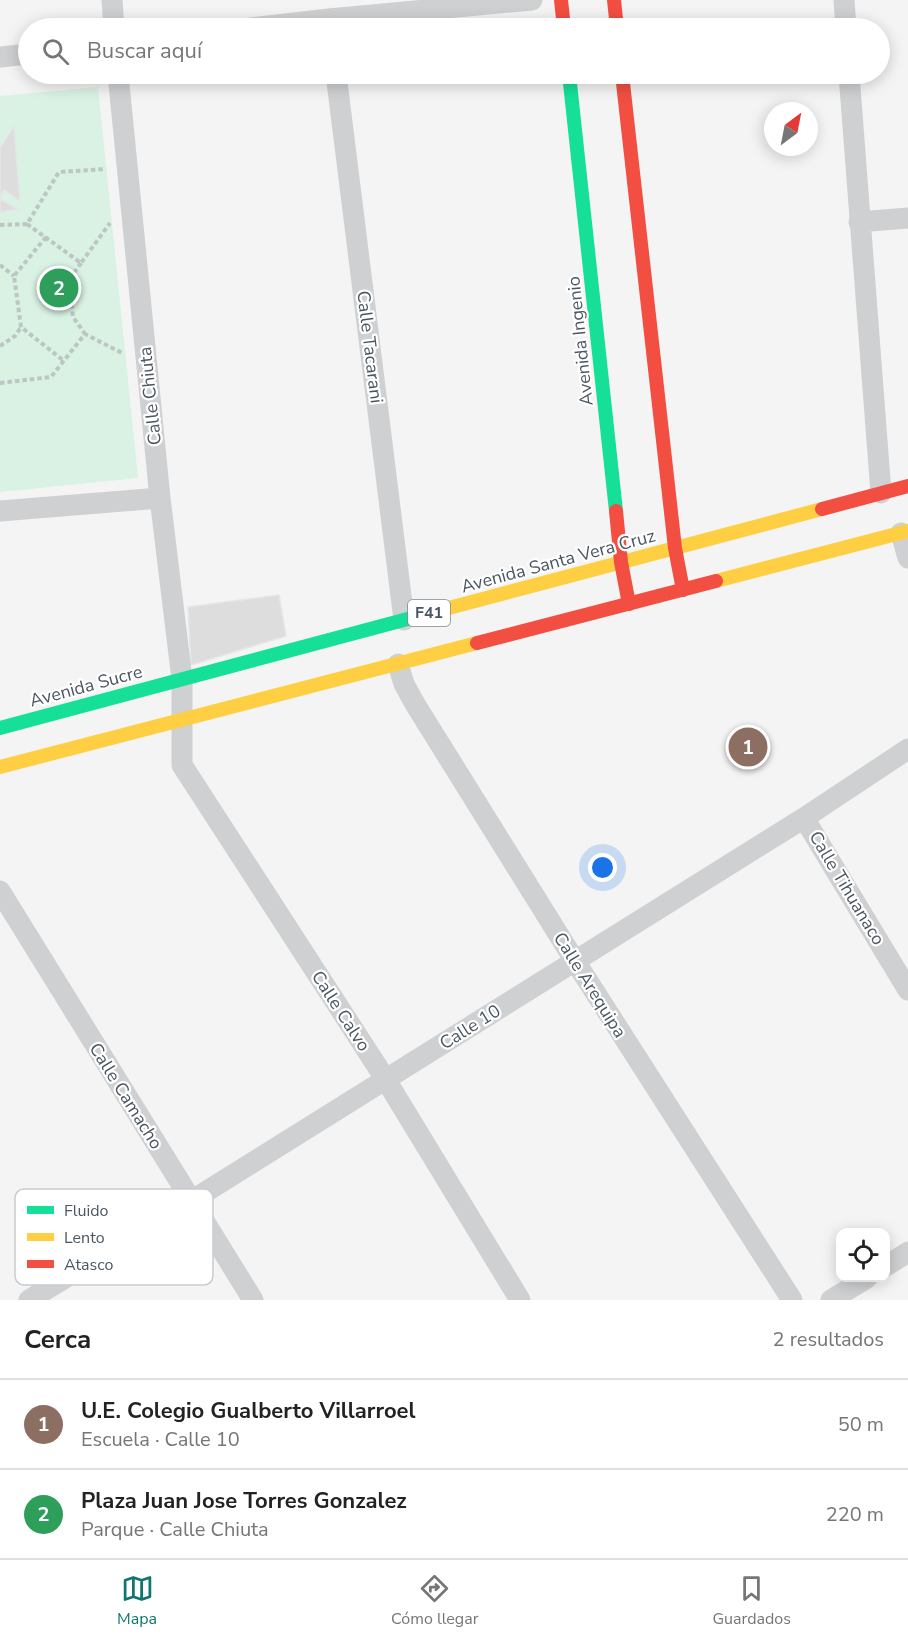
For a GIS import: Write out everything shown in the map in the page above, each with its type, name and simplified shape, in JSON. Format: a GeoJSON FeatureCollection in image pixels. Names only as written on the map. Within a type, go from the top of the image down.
{"type":"FeatureCollection","features":[{"type":"Feature","properties":{"kind":"main road"},"geometry":{"type":"LineString","coordinates":[[561,0],[563,18]]}},
{"type":"Feature","properties":{"kind":"main road"},"geometry":{"type":"LineString","coordinates":[[614,0],[616,18]]}},
{"type":"Feature","properties":{"kind":"main road","name":"Avenida Ingenio"},"geometry":{"type":"LineString","coordinates":[[570,84],[621,562],[629,604]]}},
{"type":"Feature","properties":{"kind":"main road"},"geometry":{"type":"LineString","coordinates":[[623,84],[675,548],[683,590]]}},
{"type":"Feature","properties":{"kind":"main road","name":"Avenida Santa Vera Cruz"},"geometry":{"type":"LineString","coordinates":[[182,679],[908,486]]}},
{"type":"Feature","properties":{"kind":"main road","name":"F41"},"geometry":{"type":"LineString","coordinates":[[0,767],[181,718],[905,532]]}},
{"type":"Feature","properties":{"kind":"main road","name":"Avenida Sucre"},"geometry":{"type":"LineString","coordinates":[[0,728],[182,679]]}},
{"type":"Feature","properties":{"kind":"street"},"geometry":{"type":"LineString","coordinates":[[112,0],[113,18]]}},
{"type":"Feature","properties":{"kind":"street"},"geometry":{"type":"LineString","coordinates":[[329,16],[532,0]]}},
{"type":"Feature","properties":{"kind":"street"},"geometry":{"type":"LineString","coordinates":[[844,0],[845,18]]}},
{"type":"Feature","properties":{"kind":"street"},"geometry":{"type":"LineString","coordinates":[[0,57],[18,55]]}},
{"type":"Feature","properties":{"kind":"street","name":"Calle Chiuta"},"geometry":{"type":"LineString","coordinates":[[119,84],[159,498],[182,679],[181,718]]}},
{"type":"Feature","properties":{"kind":"street","name":"Calle Tacarani"},"geometry":{"type":"LineString","coordinates":[[337,84],[404,620]]}},
{"type":"Feature","properties":{"kind":"street"},"geometry":{"type":"LineString","coordinates":[[850,84],[881,493]]}},
{"type":"Feature","properties":{"kind":"street"},"geometry":{"type":"LineString","coordinates":[[859,222],[908,218]]}},
{"type":"Feature","properties":{"kind":"street"},"geometry":{"type":"LineString","coordinates":[[0,511],[159,498]]}},
{"type":"Feature","properties":{"kind":"street"},"geometry":{"type":"LineString","coordinates":[[905,532],[908,558]]}},
{"type":"Feature","properties":{"kind":"street","name":"Calle Arequipa"},"geometry":{"type":"LineString","coordinates":[[398,664],[404,684],[415,704],[575,961],[792,1300]]}},
{"type":"Feature","properties":{"kind":"street","name":"Calle Calvo"},"geometry":{"type":"LineString","coordinates":[[181,718],[182,765],[386,1080],[520,1300]]}},
{"type":"Feature","properties":{"kind":"street","name":"Calle 10"},"geometry":{"type":"LineString","coordinates":[[210,1189],[804,818],[908,749]]}},
{"type":"Feature","properties":{"kind":"street","name":"Calle Tihuanaco"},"geometry":{"type":"LineString","coordinates":[[804,818],[908,990]]}},
{"type":"Feature","properties":{"kind":"street","name":"Calle Camacho"},"geometry":{"type":"LineString","coordinates":[[0,891],[184,1189]]}},
{"type":"Feature","properties":{"kind":"street","name":"Calle Camacho"},"geometry":{"type":"LineString","coordinates":[[213,1236],[253,1300]]}},
{"type":"Feature","properties":{"kind":"street"},"geometry":{"type":"LineString","coordinates":[[890,1263],[908,1252]]}},
{"type":"Feature","properties":{"kind":"street"},"geometry":{"type":"LineString","coordinates":[[831,1300],[860,1282]]}},
{"type":"Feature","properties":{"kind":"street","name":"Calle 10"},"geometry":{"type":"LineString","coordinates":[[28,1300],[53,1285]]}},
{"type":"Feature","properties":{"kind":"path"},"geometry":{"type":"LineString","coordinates":[[27,224],[59,172],[127,166]]}},
{"type":"Feature","properties":{"kind":"path"},"geometry":{"type":"LineString","coordinates":[[132,219],[111,221],[69,280],[73,317],[85,334],[125,355],[145,354]]}},
{"type":"Feature","properties":{"kind":"path"},"geometry":{"type":"LineString","coordinates":[[0,225],[27,224],[81,263]]}},
{"type":"Feature","properties":{"kind":"path"},"geometry":{"type":"LineString","coordinates":[[14,276],[46,237]]}},
{"type":"Feature","properties":{"kind":"path"},"geometry":{"type":"LineString","coordinates":[[0,265],[14,276],[21,327],[15,336],[0,346]]}},
{"type":"Feature","properties":{"kind":"path"},"geometry":{"type":"LineString","coordinates":[[21,327],[64,361]]}},
{"type":"Feature","properties":{"kind":"path"},"geometry":{"type":"LineString","coordinates":[[0,383],[51,377],[85,334]]}},
{"type":"Feature","properties":{"kind":"green space"},"geometry":{"type":"Polygon","coordinates":[[[98,87],[138,478],[0,492],[0,96],[98,87]]]}},
{"type":"Feature","properties":{"kind":"building"},"geometry":{"type":"Polygon","coordinates":[[[14,126],[20,201],[4,190],[0,197],[0,144],[2,145],[14,126]]]}},
{"type":"Feature","properties":{"kind":"building"},"geometry":{"type":"Polygon","coordinates":[[[0,199],[18,209],[0,212],[0,199]]]}},
{"type":"Feature","properties":{"kind":"building"},"geometry":{"type":"Polygon","coordinates":[[[279,595],[286,636],[191,665],[188,607],[279,595]]]}},
{"type":"Feature","properties":{"kind":"traffic: fast"},"geometry":{"type":"LineString","coordinates":[[570,84],[616,511]]}},
{"type":"Feature","properties":{"kind":"traffic: fast"},"geometry":{"type":"LineString","coordinates":[[0,728],[445,609]]}},
{"type":"Feature","properties":{"kind":"traffic: slow"},"geometry":{"type":"LineString","coordinates":[[445,609],[822,509]]}},
{"type":"Feature","properties":{"kind":"traffic: slow"},"geometry":{"type":"LineString","coordinates":[[716,581],[908,531]]}},
{"type":"Feature","properties":{"kind":"traffic: slow"},"geometry":{"type":"LineString","coordinates":[[0,767],[477,643]]}},
{"type":"Feature","properties":{"kind":"traffic: jam"},"geometry":{"type":"LineString","coordinates":[[561,0],[563,18]]}},
{"type":"Feature","properties":{"kind":"traffic: jam"},"geometry":{"type":"LineString","coordinates":[[614,0],[616,18]]}},
{"type":"Feature","properties":{"kind":"traffic: jam"},"geometry":{"type":"LineString","coordinates":[[623,84],[675,548],[683,590]]}},
{"type":"Feature","properties":{"kind":"traffic: jam"},"geometry":{"type":"LineString","coordinates":[[822,509],[908,486]]}},
{"type":"Feature","properties":{"kind":"traffic: jam"},"geometry":{"type":"LineString","coordinates":[[616,511],[621,562],[629,604]]}},
{"type":"Feature","properties":{"kind":"traffic: jam"},"geometry":{"type":"LineString","coordinates":[[477,643],[716,581]]}},
{"type":"Feature","properties":{"kind":"place","name":"Plaza Juan Jose Torres Gonzalez"},"geometry":{"type":"Point","coordinates":[59,288]}},
{"type":"Feature","properties":{"kind":"place","name":"U.E. Colegio Gualberto Villarroel"},"geometry":{"type":"Point","coordinates":[748,747]}}]}
